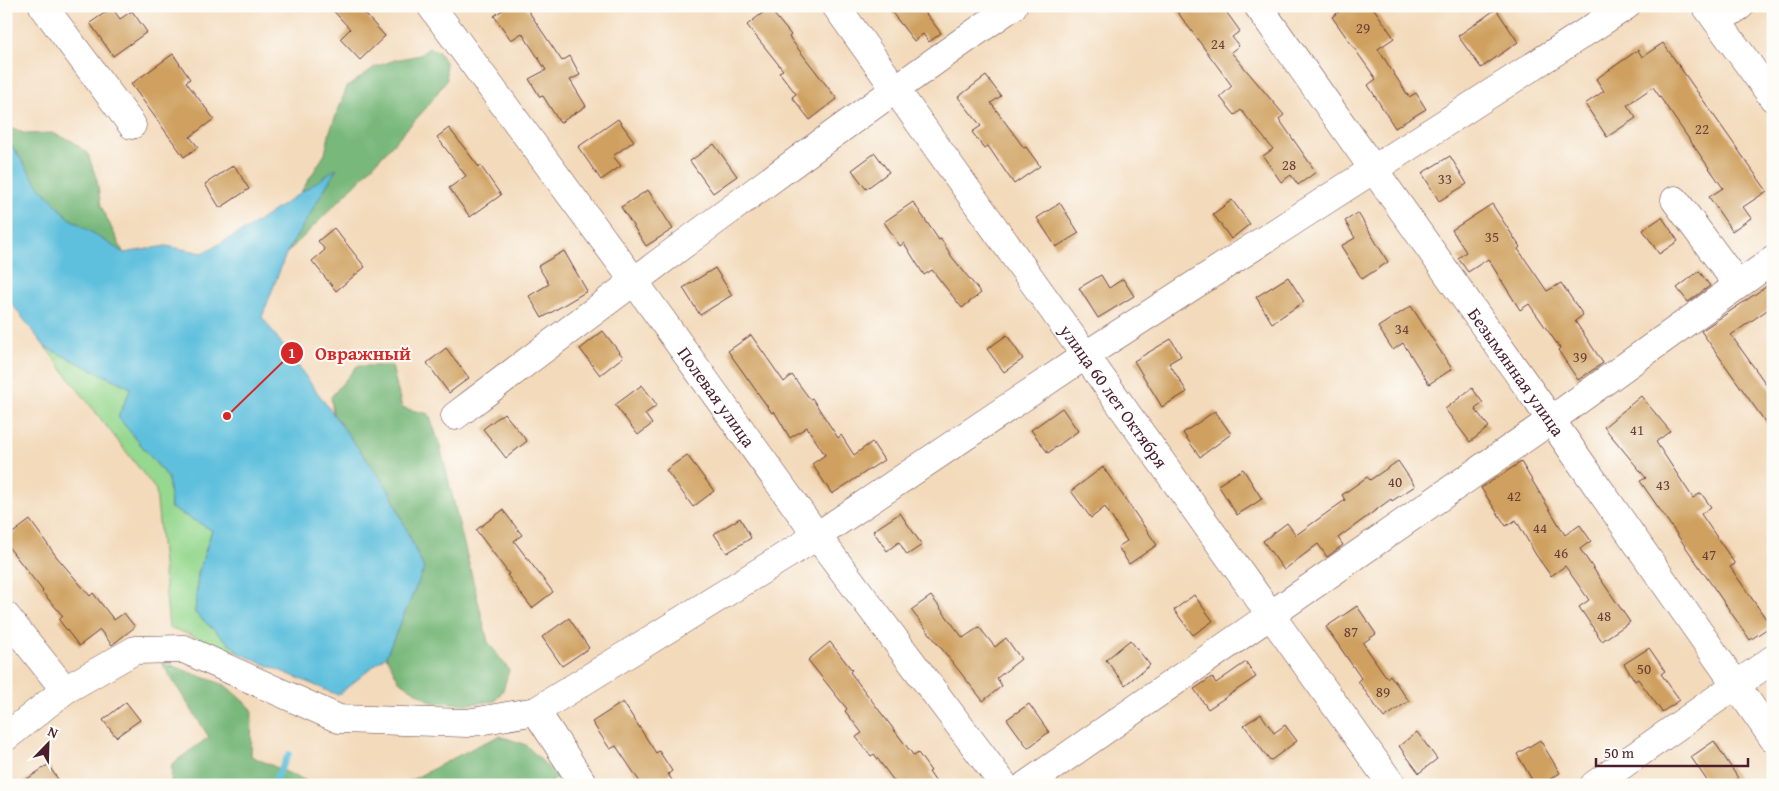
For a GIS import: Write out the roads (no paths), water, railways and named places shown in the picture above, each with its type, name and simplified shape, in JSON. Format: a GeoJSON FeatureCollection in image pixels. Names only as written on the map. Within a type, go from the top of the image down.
{"type":"FeatureCollection","features":[{"type":"Feature","properties":{"kind":"street"},"geometry":{"type":"LineString","coordinates":[[43,6],[132,124]]}},
{"type":"Feature","properties":{"kind":"street","name":"Полевая улица"},"geometry":{"type":"LineString","coordinates":[[431,6],[634,281],[817,536],[1004,785]]}},
{"type":"Feature","properties":{"kind":"street","name":"улица 60 лет Октября"},"geometry":{"type":"LineString","coordinates":[[836,6],[1392,785]]}},
{"type":"Feature","properties":{"kind":"street"},"geometry":{"type":"LineString","coordinates":[[455,416],[894,89],[1013,6]]}},
{"type":"Feature","properties":{"kind":"street","name":"Безымянная улица"},"geometry":{"type":"LineString","coordinates":[[1258,6],[1773,738]]}},
{"type":"Feature","properties":{"kind":"street"},"geometry":{"type":"LineString","coordinates":[[6,737],[65,690],[135,650],[184,649],[339,719],[467,723],[536,711],[817,536],[1086,355],[1373,169],[1593,15],[1626,6]]}},
{"type":"Feature","properties":{"kind":"street"},"geometry":{"type":"LineString","coordinates":[[1740,6],[1712,14],[1773,98]]}},
{"type":"Feature","properties":{"kind":"street"},"geometry":{"type":"LineString","coordinates":[[1675,200],[1738,285]]}},
{"type":"Feature","properties":{"kind":"street"},"geometry":{"type":"LineString","coordinates":[[1026,785],[1551,420],[1773,260]]}},
{"type":"Feature","properties":{"kind":"street"},"geometry":{"type":"LineString","coordinates":[[6,616],[65,690]]}},
{"type":"Feature","properties":{"kind":"street"},"geometry":{"type":"LineString","coordinates":[[1594,785],[1773,659]]}},
{"type":"Feature","properties":{"kind":"street"},"geometry":{"type":"LineString","coordinates":[[536,711],[584,785]]}},
{"type":"Feature","properties":{"kind":"water"},"geometry":{"type":"Polygon","coordinates":[[[6,137],[38,185],[69,218],[124,253],[166,246],[203,253],[250,227],[337,168],[286,254],[262,317],[389,490],[424,569],[386,656],[338,695],[241,654],[195,613],[198,574],[212,530],[171,508],[168,478],[118,417],[131,388],[45,347],[6,296],[6,137]]]}},
{"type":"Feature","properties":{"kind":"waterway"},"geometry":{"type":"LineString","coordinates":[[272,785],[289,754]]}},
{"type":"Feature","properties":{"kind":"place","name":"Овражный"},"geometry":{"type":"Point","coordinates":[227,416]}}]}
